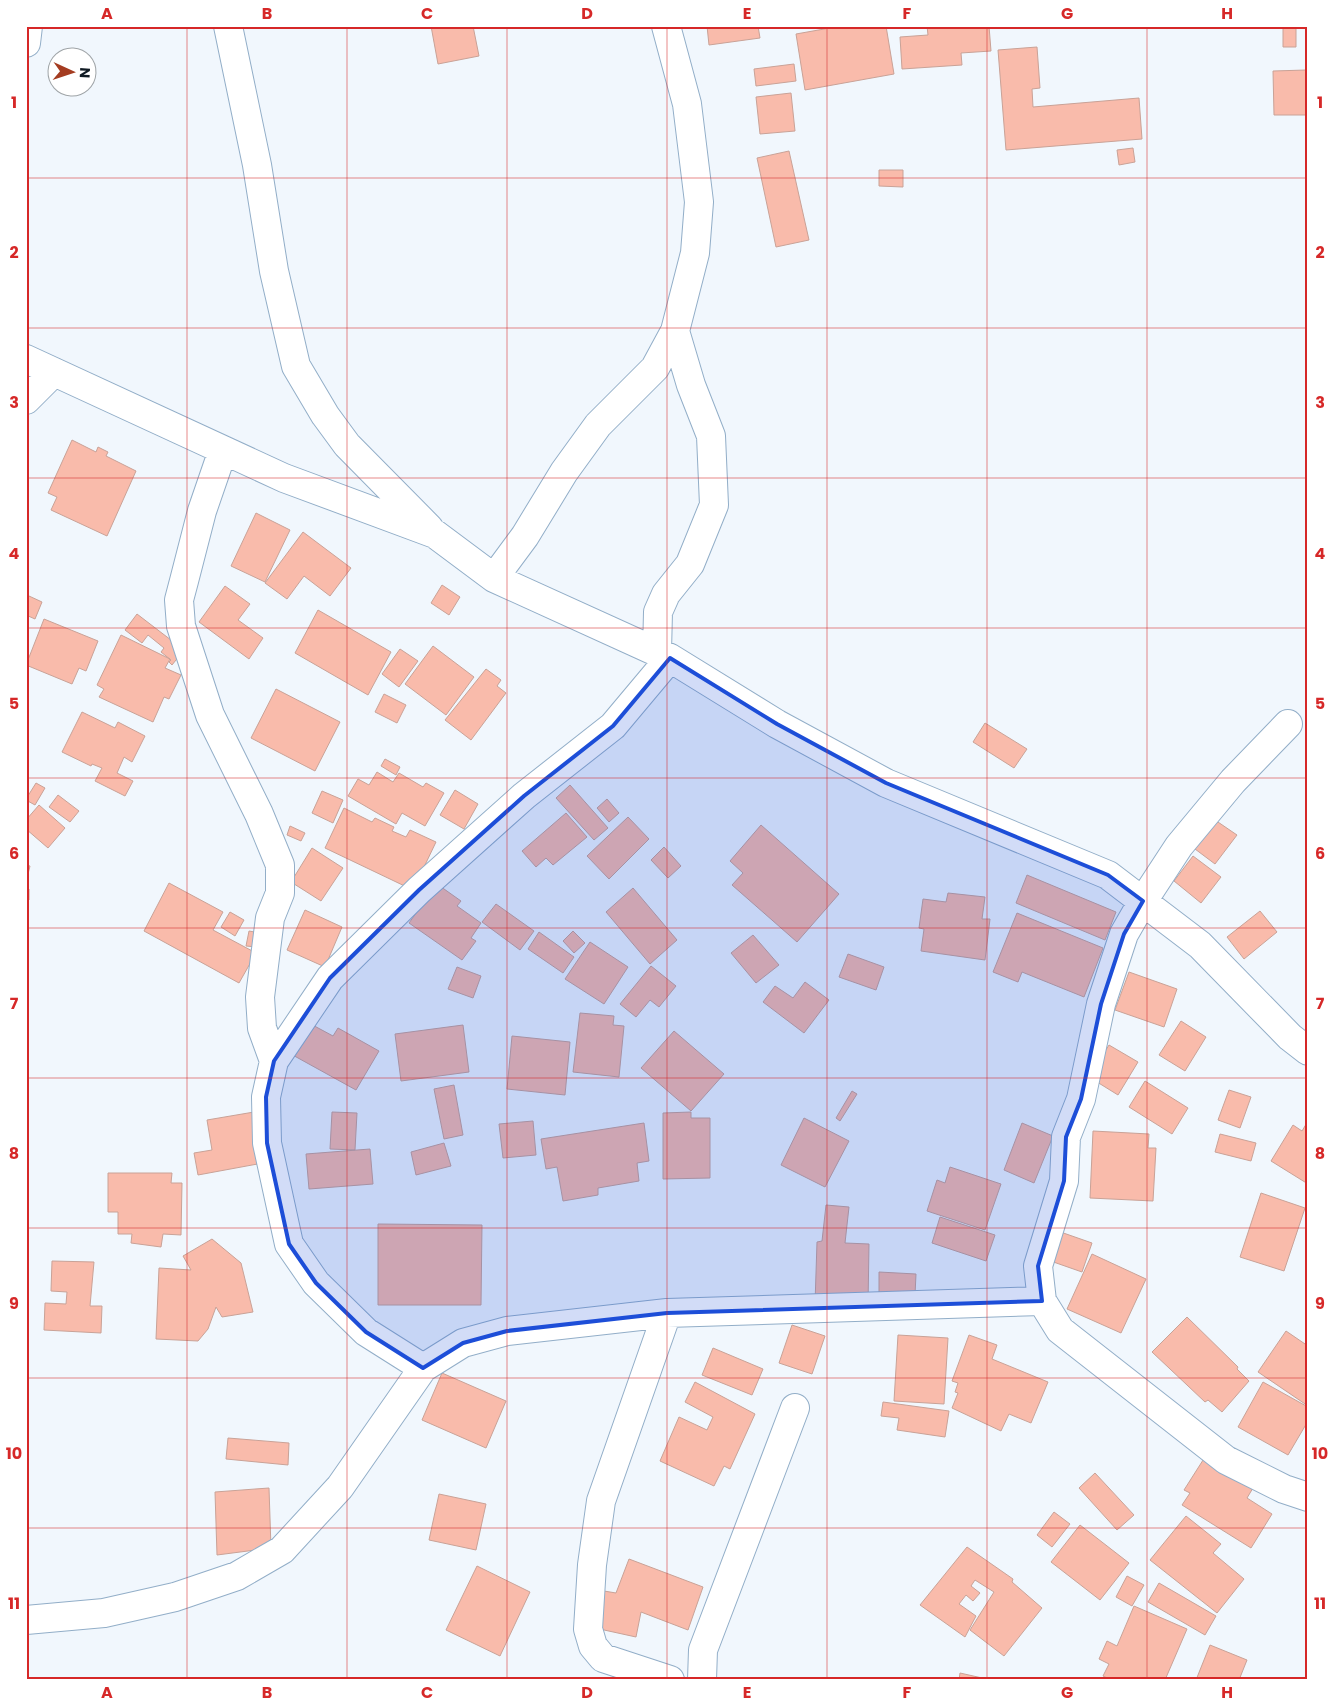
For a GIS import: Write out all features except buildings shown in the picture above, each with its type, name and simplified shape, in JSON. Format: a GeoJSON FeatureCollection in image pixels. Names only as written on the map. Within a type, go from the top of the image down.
{"type":"FeatureCollection","features":[{"type":"Feature","properties":{"kind":"street"},"geometry":{"type":"LineString","coordinates":[[26,43],[28,26]]}},
{"type":"Feature","properties":{"kind":"street"},"geometry":{"type":"LineString","coordinates":[[228,26],[257,165],[274,271],[296,366],[325,415],[348,445],[435,534],[494,578],[664,655],[777,724],[886,783],[1108,875],[1200,945],[1290,1037],[1305,1045]]}},
{"type":"Feature","properties":{"kind":"street"},"geometry":{"type":"LineString","coordinates":[[494,578],[524,536],[564,472],[598,425],[655,368],[675,330],[695,253],[698,202],[688,104],[666,26]]}},
{"type":"Feature","properties":{"kind":"street"},"geometry":{"type":"LineString","coordinates":[[423,1368],[366,1332],[316,1283],[289,1244],[267,1143],[266,1097],[274,1061],[330,978],[419,890],[524,796],[613,726],[664,655],[658,612],[666,594],[690,564],[714,505],[711,436],[691,385],[675,330]]}},
{"type":"Feature","properties":{"kind":"street"},"geometry":{"type":"LineString","coordinates":[[26,359],[284,478],[435,534]]}},
{"type":"Feature","properties":{"kind":"street"},"geometry":{"type":"LineString","coordinates":[[26,400],[54,372]]}},
{"type":"Feature","properties":{"kind":"street"},"geometry":{"type":"LineString","coordinates":[[223,450],[202,511],[184,581],[180,600],[181,626],[210,716],[259,814],[280,865],[280,894],[270,918],[260,997],[262,1028],[274,1061]]}},
{"type":"Feature","properties":{"kind":"street"},"geometry":{"type":"LineString","coordinates":[[1288,724],[1233,781],[1179,846],[1124,934],[1102,1004],[1081,1099],[1066,1137],[1064,1181],[1038,1266],[1042,1301],[1060,1330],[1226,1460],[1284,1489],[1308,1497]]}},
{"type":"Feature","properties":{"kind":"street"},"geometry":{"type":"LineString","coordinates":[[26,1620],[104,1612],[176,1597],[237,1576],[282,1550],[340,1487],[423,1368],[463,1343],[507,1332],[667,1313],[1042,1301]]}},
{"type":"Feature","properties":{"kind":"street"},"geometry":{"type":"LineString","coordinates":[[667,1313],[601,1501],[592,1565],[588,1629],[593,1646],[603,1658],[670,1680]]}},
{"type":"Feature","properties":{"kind":"street"},"geometry":{"type":"LineString","coordinates":[[702,1680],[704,1650],[795,1408]]}},
{"type":"Feature","properties":{"kind":"highlighted area"},"geometry":{"type":"Polygon","coordinates":[[[670,658],[777,724],[886,783],[1108,875],[1143,901],[1124,934],[1101,1004],[1081,1099],[1066,1137],[1064,1181],[1038,1266],[1042,1301],[667,1313],[507,1331],[463,1343],[423,1368],[366,1332],[316,1283],[289,1244],[267,1143],[266,1097],[274,1061],[330,978],[419,890],[524,796],[613,726],[670,658]]]}}]}
